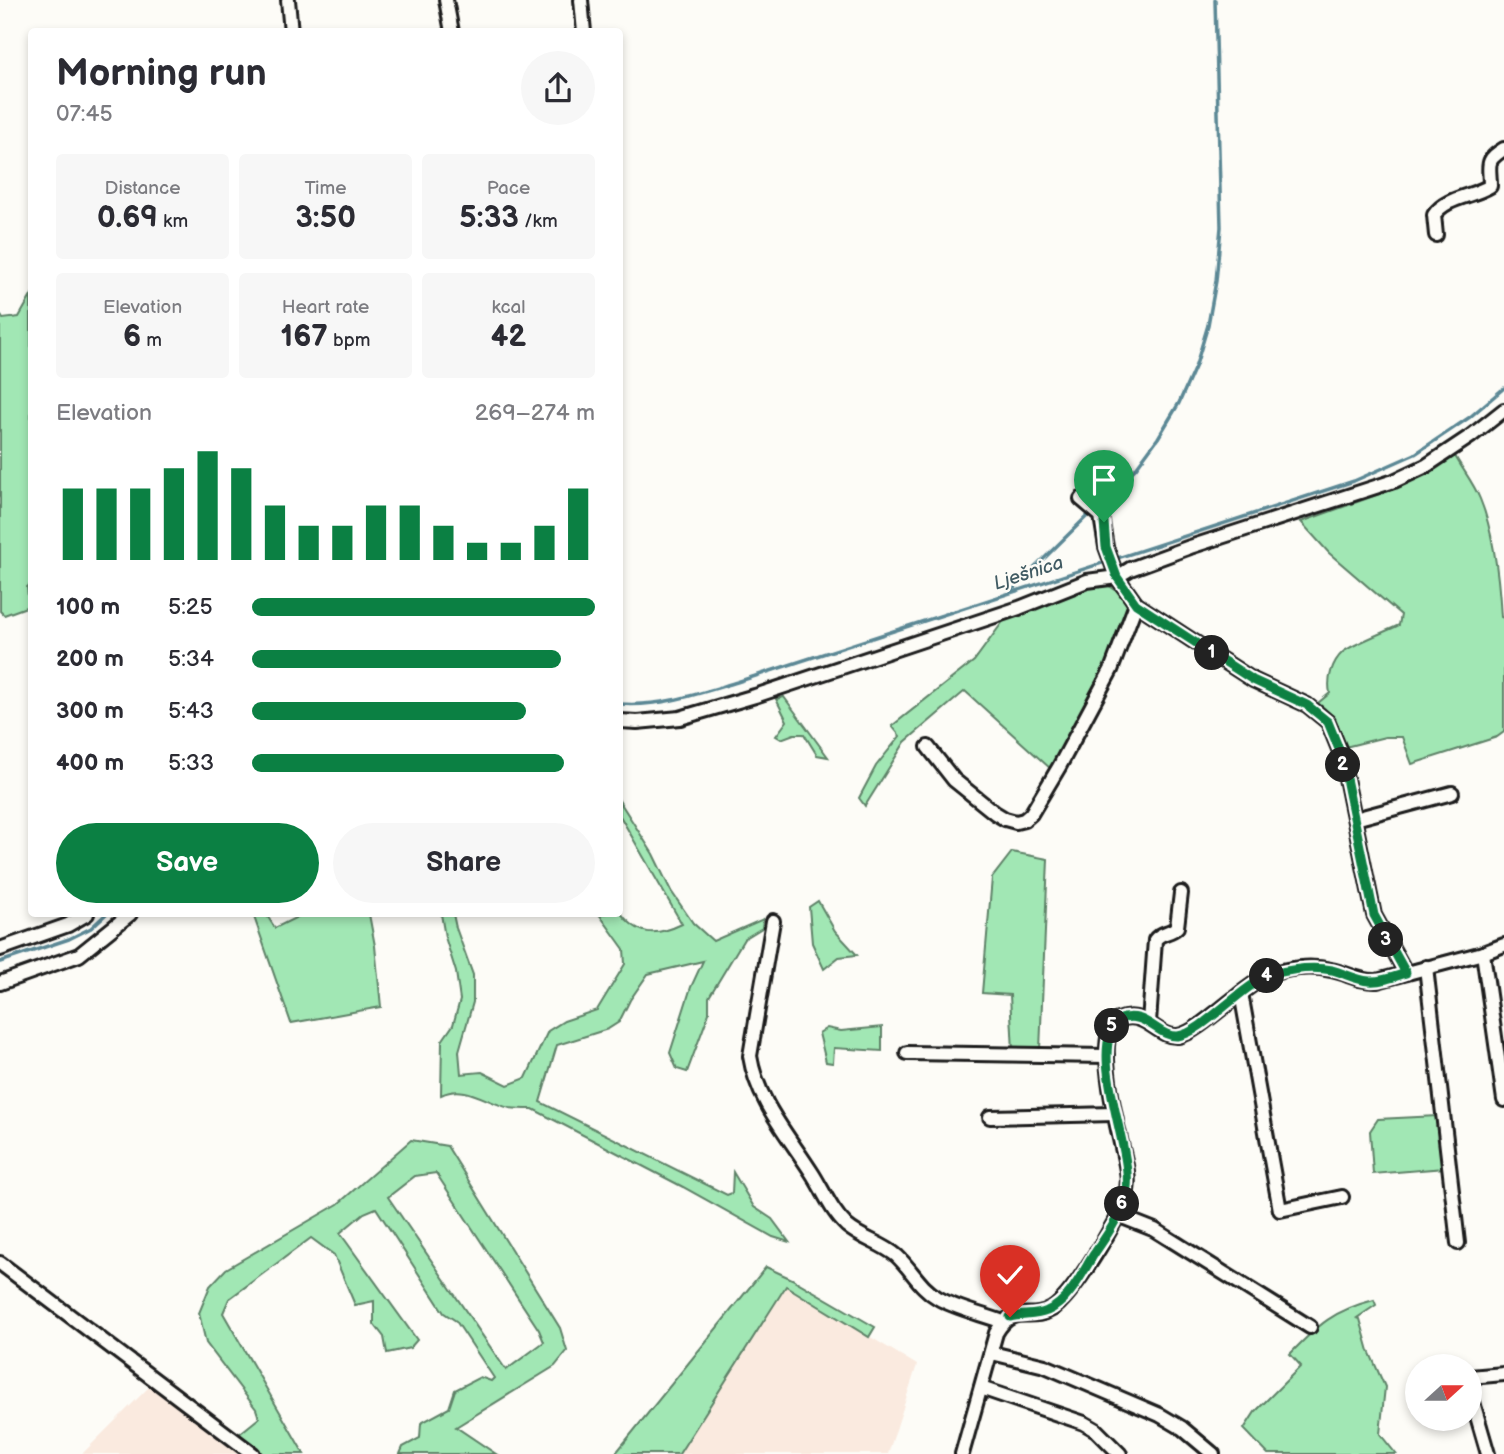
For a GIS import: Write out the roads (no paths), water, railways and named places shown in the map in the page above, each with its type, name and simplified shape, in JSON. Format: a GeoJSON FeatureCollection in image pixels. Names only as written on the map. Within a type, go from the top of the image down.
{"type":"FeatureCollection","features":[{"type":"Feature","properties":{"kind":"street"},"geometry":{"type":"LineString","coordinates":[[288,0],[291,28]]}},
{"type":"Feature","properties":{"kind":"street"},"geometry":{"type":"LineString","coordinates":[[446,0],[451,28]]}},
{"type":"Feature","properties":{"kind":"street"},"geometry":{"type":"LineString","coordinates":[[581,0],[584,28]]}},
{"type":"Feature","properties":{"kind":"street"},"geometry":{"type":"LineString","coordinates":[[1436,235],[1434,215],[1448,203],[1490,186],[1490,157],[1504,149]]}},
{"type":"Feature","properties":{"kind":"street"},"geometry":{"type":"LineString","coordinates":[[623,721],[680,718],[1019,608],[1190,547],[1394,481],[1426,466],[1504,410]]}},
{"type":"Feature","properties":{"kind":"street"},"geometry":{"type":"LineString","coordinates":[[1084,502],[1101,516],[1115,573],[1136,604],[1253,680],[1322,714],[1334,732],[1374,915],[1406,973]]}},
{"type":"Feature","properties":{"kind":"street"},"geometry":{"type":"LineString","coordinates":[[928,747],[954,780],[995,813],[1016,822],[1024,820],[1031,814],[1059,767],[1111,670],[1136,604]]}},
{"type":"Feature","properties":{"kind":"street"},"geometry":{"type":"LineString","coordinates":[[1355,819],[1452,793]]}},
{"type":"Feature","properties":{"kind":"street"},"geometry":{"type":"LineString","coordinates":[[1149,1022],[1155,940],[1177,927],[1181,893]]}},
{"type":"Feature","properties":{"kind":"street"},"geometry":{"type":"LineString","coordinates":[[0,949],[68,925],[82,917]]}},
{"type":"Feature","properties":{"kind":"street"},"geometry":{"type":"LineString","coordinates":[[0,983],[79,956],[126,917]]}},
{"type":"Feature","properties":{"kind":"street"},"geometry":{"type":"LineString","coordinates":[[773,921],[750,1056],[753,1076],[770,1111],[832,1207],[850,1228],[899,1258],[925,1290],[940,1300],[1003,1322]]}},
{"type":"Feature","properties":{"kind":"street"},"geometry":{"type":"LineString","coordinates":[[962,1454],[996,1333],[1003,1322],[1018,1315],[1046,1312],[1058,1304],[1076,1282],[1125,1200],[1128,1175],[1114,1114],[1108,1056],[1109,1032],[1118,1020],[1135,1017],[1178,1036],[1199,1026],[1266,977],[1305,968],[1331,970],[1370,981],[1483,953],[1504,945]]}},
{"type":"Feature","properties":{"kind":"street"},"geometry":{"type":"LineString","coordinates":[[1483,953],[1504,1100]]}},
{"type":"Feature","properties":{"kind":"street"},"geometry":{"type":"LineString","coordinates":[[1426,967],[1458,1242]]}},
{"type":"Feature","properties":{"kind":"street"},"geometry":{"type":"LineString","coordinates":[[1241,993],[1280,1210],[1342,1197]]}},
{"type":"Feature","properties":{"kind":"street"},"geometry":{"type":"LineString","coordinates":[[907,1053],[1108,1056]]}},
{"type":"Feature","properties":{"kind":"street"},"geometry":{"type":"LineString","coordinates":[[990,1117],[1114,1114]]}},
{"type":"Feature","properties":{"kind":"street"},"geometry":{"type":"LineString","coordinates":[[1117,1215],[1155,1230],[1310,1327]]}},
{"type":"Feature","properties":{"kind":"street"},"geometry":{"type":"LineString","coordinates":[[0,1263],[253,1454]]}},
{"type":"Feature","properties":{"kind":"street"},"geometry":{"type":"LineString","coordinates":[[992,1353],[1045,1366],[1160,1415],[1182,1428],[1213,1454]]}},
{"type":"Feature","properties":{"kind":"street"},"geometry":{"type":"LineString","coordinates":[[1482,1376],[1504,1374]]}},
{"type":"Feature","properties":{"kind":"street"},"geometry":{"type":"LineString","coordinates":[[981,1388],[1084,1423],[1096,1430],[1120,1454]]}},
{"type":"Feature","properties":{"kind":"street"},"geometry":{"type":"LineString","coordinates":[[1482,1432],[1488,1454]]}},
{"type":"Feature","properties":{"kind":"waterway"},"geometry":{"type":"LineString","coordinates":[[1011,591],[1136,468],[1179,403],[1196,365],[1208,325],[1216,281],[1221,227],[1215,0]]}},
{"type":"Feature","properties":{"kind":"waterway","name":"Lješnica"},"geometry":{"type":"LineString","coordinates":[[623,704],[664,702],[722,687],[1354,481],[1415,454],[1470,417],[1504,388]]}},
{"type":"Feature","properties":{"kind":"waterway","name":"Lješnica"},"geometry":{"type":"LineString","coordinates":[[0,962],[69,939],[91,928],[103,917]]}}]}
